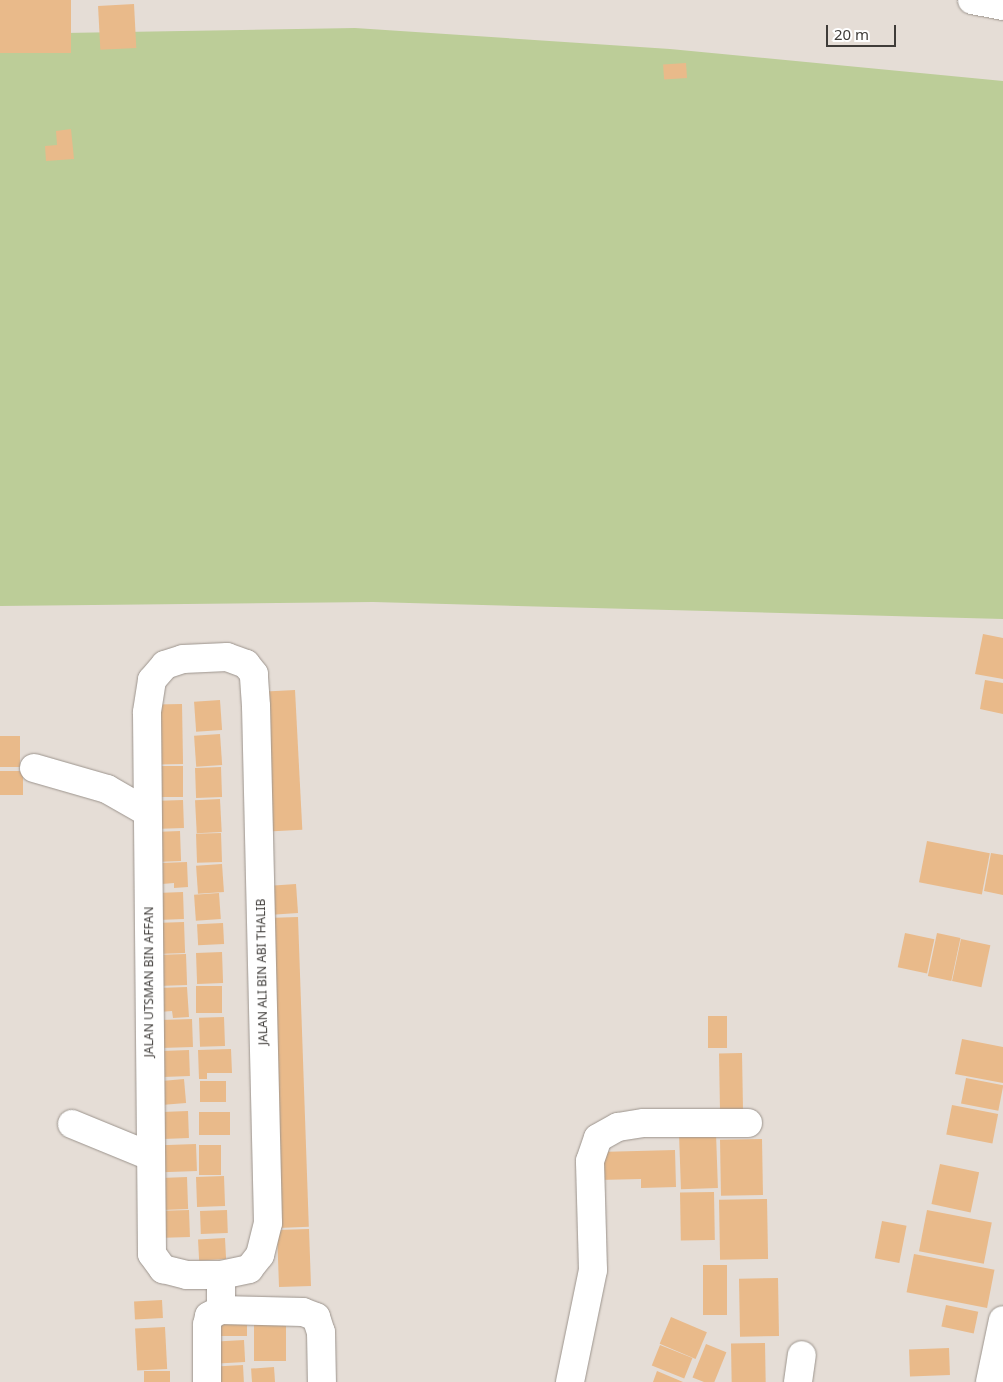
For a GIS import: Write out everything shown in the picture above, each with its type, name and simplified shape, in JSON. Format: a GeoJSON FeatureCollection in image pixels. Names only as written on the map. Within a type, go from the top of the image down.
{"type":"FeatureCollection","features":[{"type":"Feature","properties":{"kind":"street"},"geometry":{"type":"LineString","coordinates":[[972,0],[1003,6]]}},
{"type":"Feature","properties":{"kind":"street","name":"JALAN UTSMAN BIN AFFAN"},"geometry":{"type":"LineString","coordinates":[[220,1275],[186,1275],[163,1269],[152,1254],[147,713],[152,680],[165,666],[183,659],[227,657]]}},
{"type":"Feature","properties":{"kind":"street","name":"JALAN ALI BIN ABI THALIB"},"geometry":{"type":"LineString","coordinates":[[220,1275],[249,1269],[260,1255],[268,1223],[254,674],[246,664],[227,657]]}},
{"type":"Feature","properties":{"kind":"street"},"geometry":{"type":"LineString","coordinates":[[34,768],[107,788],[147,812]]}},
{"type":"Feature","properties":{"kind":"street"},"geometry":{"type":"LineString","coordinates":[[570,1382],[593,1270],[590,1161],[598,1138],[618,1127],[644,1123],[748,1123]]}},
{"type":"Feature","properties":{"kind":"street"},"geometry":{"type":"LineString","coordinates":[[72,1124],[150,1156]]}},
{"type":"Feature","properties":{"kind":"street"},"geometry":{"type":"LineString","coordinates":[[220,1275],[221,1310]]}},
{"type":"Feature","properties":{"kind":"street"},"geometry":{"type":"LineString","coordinates":[[207,1382],[206,1325],[209,1316],[221,1310],[304,1312],[316,1317],[321,1332],[322,1382]]}},
{"type":"Feature","properties":{"kind":"street"},"geometry":{"type":"LineString","coordinates":[[990,1382],[1003,1320]]}},
{"type":"Feature","properties":{"kind":"street"},"geometry":{"type":"LineString","coordinates":[[798,1382],[802,1355]]}},
{"type":"Feature","properties":{"kind":"green space"},"geometry":{"type":"Polygon","coordinates":[[[0,0],[5,34],[355,28],[670,49],[1003,81],[1003,619],[373,602],[0,606],[0,0]]]}},
{"type":"Feature","properties":{"kind":"building"},"geometry":{"type":"Polygon","coordinates":[[[0,0],[71,0],[71,53],[0,53],[0,0]]]}},
{"type":"Feature","properties":{"kind":"building"},"geometry":{"type":"Polygon","coordinates":[[[134,4],[136,48],[100,50],[98,6],[134,4]]]}},
{"type":"Feature","properties":{"kind":"building"},"geometry":{"type":"Polygon","coordinates":[[[686,63],[687,78],[664,80],[663,65],[686,63]]]}},
{"type":"Feature","properties":{"kind":"building"},"geometry":{"type":"Polygon","coordinates":[[[71,129],[74,159],[46,161],[45,146],[57,145],[56,131],[71,129]]]}},
{"type":"Feature","properties":{"kind":"building"},"geometry":{"type":"Polygon","coordinates":[[[983,634],[1003,638],[1003,679],[975,674],[983,634]]]}},
{"type":"Feature","properties":{"kind":"building"},"geometry":{"type":"Polygon","coordinates":[[[985,680],[1003,683],[1003,714],[980,709],[985,680]]]}},
{"type":"Feature","properties":{"kind":"building"},"geometry":{"type":"Polygon","coordinates":[[[295,690],[302,830],[268,832],[261,692],[295,690]]]}},
{"type":"Feature","properties":{"kind":"building"},"geometry":{"type":"Polygon","coordinates":[[[220,700],[222,730],[196,732],[194,702],[220,700]]]}},
{"type":"Feature","properties":{"kind":"building"},"geometry":{"type":"Polygon","coordinates":[[[156,704],[182,704],[183,764],[157,764],[156,704]]]}},
{"type":"Feature","properties":{"kind":"building"},"geometry":{"type":"Polygon","coordinates":[[[220,734],[222,765],[196,767],[194,736],[220,734]]]}},
{"type":"Feature","properties":{"kind":"building"},"geometry":{"type":"Polygon","coordinates":[[[0,736],[20,736],[20,767],[0,767],[0,736]]]}},
{"type":"Feature","properties":{"kind":"building"},"geometry":{"type":"Polygon","coordinates":[[[158,766],[183,766],[183,797],[158,797],[158,766]]]}},
{"type":"Feature","properties":{"kind":"building"},"geometry":{"type":"Polygon","coordinates":[[[221,767],[222,797],[196,798],[195,768],[221,767]]]}},
{"type":"Feature","properties":{"kind":"building"},"geometry":{"type":"Polygon","coordinates":[[[0,771],[23,771],[23,795],[0,795],[0,771]]]}},
{"type":"Feature","properties":{"kind":"building"},"geometry":{"type":"Polygon","coordinates":[[[220,799],[222,832],[197,833],[195,800],[220,799]]]}},
{"type":"Feature","properties":{"kind":"building"},"geometry":{"type":"Polygon","coordinates":[[[183,800],[184,828],[161,829],[160,801],[183,800]]]}},
{"type":"Feature","properties":{"kind":"building"},"geometry":{"type":"Polygon","coordinates":[[[180,831],[181,861],[155,862],[154,832],[180,831]]]}},
{"type":"Feature","properties":{"kind":"building"},"geometry":{"type":"Polygon","coordinates":[[[221,833],[222,862],[197,863],[196,834],[221,833]]]}},
{"type":"Feature","properties":{"kind":"building"},"geometry":{"type":"Polygon","coordinates":[[[927,841],[990,853],[982,894],[919,882],[927,841]]]}},
{"type":"Feature","properties":{"kind":"building"},"geometry":{"type":"Polygon","coordinates":[[[991,853],[1003,855],[1003,895],[984,891],[991,853]]]}},
{"type":"Feature","properties":{"kind":"building"},"geometry":{"type":"Polygon","coordinates":[[[187,862],[188,887],[174,888],[174,883],[162,884],[161,863],[187,862]]]}},
{"type":"Feature","properties":{"kind":"building"},"geometry":{"type":"Polygon","coordinates":[[[222,864],[224,892],[198,894],[196,866],[222,864]]]}},
{"type":"Feature","properties":{"kind":"building"},"geometry":{"type":"Polygon","coordinates":[[[296,884],[298,913],[272,915],[270,886],[296,884]]]}},
{"type":"Feature","properties":{"kind":"building"},"geometry":{"type":"Polygon","coordinates":[[[183,892],[184,919],[158,920],[157,893],[183,892]]]}},
{"type":"Feature","properties":{"kind":"building"},"geometry":{"type":"Polygon","coordinates":[[[219,893],[221,919],[196,921],[194,895],[219,893]]]}},
{"type":"Feature","properties":{"kind":"building"},"geometry":{"type":"Polygon","coordinates":[[[298,917],[309,1227],[278,1228],[267,918],[298,917]]]}},
{"type":"Feature","properties":{"kind":"building"},"geometry":{"type":"Polygon","coordinates":[[[184,922],[185,953],[156,954],[155,923],[184,922]]]}},
{"type":"Feature","properties":{"kind":"building"},"geometry":{"type":"Polygon","coordinates":[[[223,923],[224,944],[198,945],[197,924],[223,923]]]}},
{"type":"Feature","properties":{"kind":"building"},"geometry":{"type":"Polygon","coordinates":[[[905,933],[934,939],[927,973],[898,967],[905,933]]]}},
{"type":"Feature","properties":{"kind":"building"},"geometry":{"type":"Polygon","coordinates":[[[937,933],[960,938],[951,981],[928,976],[937,933]]]}},
{"type":"Feature","properties":{"kind":"building"},"geometry":{"type":"Polygon","coordinates":[[[961,939],[990,945],[981,987],[952,981],[961,939]]]}},
{"type":"Feature","properties":{"kind":"building"},"geometry":{"type":"Polygon","coordinates":[[[222,952],[223,983],[197,984],[196,953],[222,952]]]}},
{"type":"Feature","properties":{"kind":"building"},"geometry":{"type":"Polygon","coordinates":[[[186,954],[187,985],[157,986],[156,955],[186,954]]]}},
{"type":"Feature","properties":{"kind":"building"},"geometry":{"type":"Polygon","coordinates":[[[196,986],[222,986],[222,1013],[196,1013],[196,986]]]}},
{"type":"Feature","properties":{"kind":"building"},"geometry":{"type":"Polygon","coordinates":[[[187,987],[189,1017],[173,1018],[172,1011],[159,1012],[158,988],[187,987]]]}},
{"type":"Feature","properties":{"kind":"building"},"geometry":{"type":"Polygon","coordinates":[[[708,1016],[727,1016],[727,1048],[708,1048],[708,1016]]]}},
{"type":"Feature","properties":{"kind":"building"},"geometry":{"type":"Polygon","coordinates":[[[224,1017],[225,1046],[200,1047],[199,1018],[224,1017]]]}},
{"type":"Feature","properties":{"kind":"building"},"geometry":{"type":"Polygon","coordinates":[[[192,1019],[193,1047],[161,1048],[160,1020],[192,1019]]]}},
{"type":"Feature","properties":{"kind":"building"},"geometry":{"type":"Polygon","coordinates":[[[962,1039],[1003,1047],[1003,1083],[955,1074],[962,1039]]]}},
{"type":"Feature","properties":{"kind":"building"},"geometry":{"type":"Polygon","coordinates":[[[231,1049],[232,1073],[207,1073],[207,1079],[199,1079],[198,1050],[231,1049]]]}},
{"type":"Feature","properties":{"kind":"building"},"geometry":{"type":"Polygon","coordinates":[[[189,1050],[190,1076],[163,1077],[162,1051],[189,1050]]]}},
{"type":"Feature","properties":{"kind":"building"},"geometry":{"type":"Polygon","coordinates":[[[719,1053],[742,1053],[743,1115],[720,1115],[719,1053]]]}},
{"type":"Feature","properties":{"kind":"building"},"geometry":{"type":"Polygon","coordinates":[[[966,1078],[1003,1085],[998,1111],[961,1104],[966,1078]]]}},
{"type":"Feature","properties":{"kind":"building"},"geometry":{"type":"Polygon","coordinates":[[[184,1079],[186,1103],[161,1105],[159,1081],[184,1079]]]}},
{"type":"Feature","properties":{"kind":"building"},"geometry":{"type":"Polygon","coordinates":[[[200,1081],[226,1081],[226,1102],[200,1102],[200,1081]]]}},
{"type":"Feature","properties":{"kind":"building"},"geometry":{"type":"Polygon","coordinates":[[[952,1105],[998,1114],[992,1143],[946,1134],[952,1105]]]}},
{"type":"Feature","properties":{"kind":"building"},"geometry":{"type":"Polygon","coordinates":[[[188,1111],[189,1138],[163,1139],[162,1112],[188,1111]]]}},
{"type":"Feature","properties":{"kind":"building"},"geometry":{"type":"Polygon","coordinates":[[[199,1112],[230,1112],[230,1135],[199,1135],[199,1112]]]}},
{"type":"Feature","properties":{"kind":"building"},"geometry":{"type":"Polygon","coordinates":[[[716,1133],[718,1188],[681,1189],[679,1134],[716,1133]]]}},
{"type":"Feature","properties":{"kind":"building"},"geometry":{"type":"Polygon","coordinates":[[[762,1139],[763,1195],[721,1196],[720,1140],[762,1139]]]}},
{"type":"Feature","properties":{"kind":"building"},"geometry":{"type":"Polygon","coordinates":[[[196,1144],[197,1171],[162,1172],[161,1145],[196,1144]]]}},
{"type":"Feature","properties":{"kind":"building"},"geometry":{"type":"Polygon","coordinates":[[[199,1145],[221,1145],[221,1175],[199,1175],[199,1145]]]}},
{"type":"Feature","properties":{"kind":"building"},"geometry":{"type":"Polygon","coordinates":[[[675,1150],[676,1187],[641,1188],[641,1179],[599,1180],[599,1152],[675,1150]]]}},
{"type":"Feature","properties":{"kind":"building"},"geometry":{"type":"Polygon","coordinates":[[[940,1164],[979,1172],[971,1212],[931,1204],[940,1164]]]}},
{"type":"Feature","properties":{"kind":"building"},"geometry":{"type":"Polygon","coordinates":[[[224,1176],[225,1206],[197,1207],[196,1177],[224,1176]]]}},
{"type":"Feature","properties":{"kind":"building"},"geometry":{"type":"Polygon","coordinates":[[[187,1177],[188,1209],[162,1210],[161,1178],[187,1177]]]}},
{"type":"Feature","properties":{"kind":"building"},"geometry":{"type":"Polygon","coordinates":[[[714,1192],[715,1240],[681,1241],[680,1193],[714,1192]]]}},
{"type":"Feature","properties":{"kind":"building"},"geometry":{"type":"Polygon","coordinates":[[[767,1199],[768,1259],[720,1260],[719,1200],[767,1199]]]}},
{"type":"Feature","properties":{"kind":"building"},"geometry":{"type":"Polygon","coordinates":[[[189,1210],[190,1237],[165,1238],[164,1211],[189,1210]]]}},
{"type":"Feature","properties":{"kind":"building"},"geometry":{"type":"Polygon","coordinates":[[[227,1210],[228,1233],[201,1234],[200,1211],[227,1210]]]}},
{"type":"Feature","properties":{"kind":"building"},"geometry":{"type":"Polygon","coordinates":[[[927,1210],[992,1223],[984,1264],[919,1251],[927,1210]]]}},
{"type":"Feature","properties":{"kind":"building"},"geometry":{"type":"Polygon","coordinates":[[[882,1221],[907,1226],[899,1263],[875,1258],[882,1221]]]}},
{"type":"Feature","properties":{"kind":"building"},"geometry":{"type":"Polygon","coordinates":[[[309,1229],[311,1286],[279,1287],[277,1230],[309,1229]]]}},
{"type":"Feature","properties":{"kind":"building"},"geometry":{"type":"Polygon","coordinates":[[[225,1238],[226,1259],[199,1260],[198,1239],[225,1238]]]}},
{"type":"Feature","properties":{"kind":"building"},"geometry":{"type":"Polygon","coordinates":[[[914,1254],[994,1270],[987,1308],[907,1292],[914,1254]]]}},
{"type":"Feature","properties":{"kind":"building"},"geometry":{"type":"Polygon","coordinates":[[[703,1265],[727,1265],[727,1315],[703,1315],[703,1265]]]}},
{"type":"Feature","properties":{"kind":"building"},"geometry":{"type":"Polygon","coordinates":[[[778,1278],[779,1336],[740,1337],[739,1279],[778,1278]]]}},
{"type":"Feature","properties":{"kind":"building"},"geometry":{"type":"Polygon","coordinates":[[[162,1300],[163,1318],[135,1319],[134,1301],[162,1300]]]}},
{"type":"Feature","properties":{"kind":"building"},"geometry":{"type":"Polygon","coordinates":[[[946,1305],[978,1312],[974,1333],[941,1327],[946,1305]]]}},
{"type":"Feature","properties":{"kind":"building"},"geometry":{"type":"Polygon","coordinates":[[[671,1317],[707,1332],[696,1359],[660,1344],[671,1317]]]}},
{"type":"Feature","properties":{"kind":"building"},"geometry":{"type":"Polygon","coordinates":[[[218,1319],[247,1319],[247,1336],[218,1336],[218,1319]]]}},
{"type":"Feature","properties":{"kind":"building"},"geometry":{"type":"Polygon","coordinates":[[[254,1322],[286,1322],[286,1361],[254,1361],[254,1322]]]}},
{"type":"Feature","properties":{"kind":"building"},"geometry":{"type":"Polygon","coordinates":[[[165,1327],[167,1369],[137,1371],[135,1329],[165,1327]]]}},
{"type":"Feature","properties":{"kind":"building"},"geometry":{"type":"Polygon","coordinates":[[[244,1340],[245,1362],[218,1363],[217,1341],[244,1340]]]}},
{"type":"Feature","properties":{"kind":"building"},"geometry":{"type":"Polygon","coordinates":[[[765,1343],[766,1382],[732,1382],[731,1344],[765,1343]]]}},
{"type":"Feature","properties":{"kind":"building"},"geometry":{"type":"Polygon","coordinates":[[[706,1344],[726,1352],[714,1382],[704,1382],[693,1377],[706,1344]]]}},
{"type":"Feature","properties":{"kind":"building"},"geometry":{"type":"Polygon","coordinates":[[[660,1345],[692,1358],[684,1379],[652,1365],[660,1345]]]}},
{"type":"Feature","properties":{"kind":"building"},"geometry":{"type":"Polygon","coordinates":[[[949,1348],[950,1375],[910,1376],[909,1349],[949,1348]]]}},
{"type":"Feature","properties":{"kind":"building"},"geometry":{"type":"Polygon","coordinates":[[[243,1365],[244,1382],[217,1382],[216,1366],[243,1365]]]}},
{"type":"Feature","properties":{"kind":"building"},"geometry":{"type":"Polygon","coordinates":[[[274,1367],[275,1382],[252,1382],[251,1369],[274,1367]]]}},
{"type":"Feature","properties":{"kind":"building"},"geometry":{"type":"Polygon","coordinates":[[[144,1371],[170,1371],[170,1382],[144,1382],[144,1371]]]}},
{"type":"Feature","properties":{"kind":"building"},"geometry":{"type":"Polygon","coordinates":[[[657,1371],[683,1382],[653,1382],[657,1371]]]}}]}
